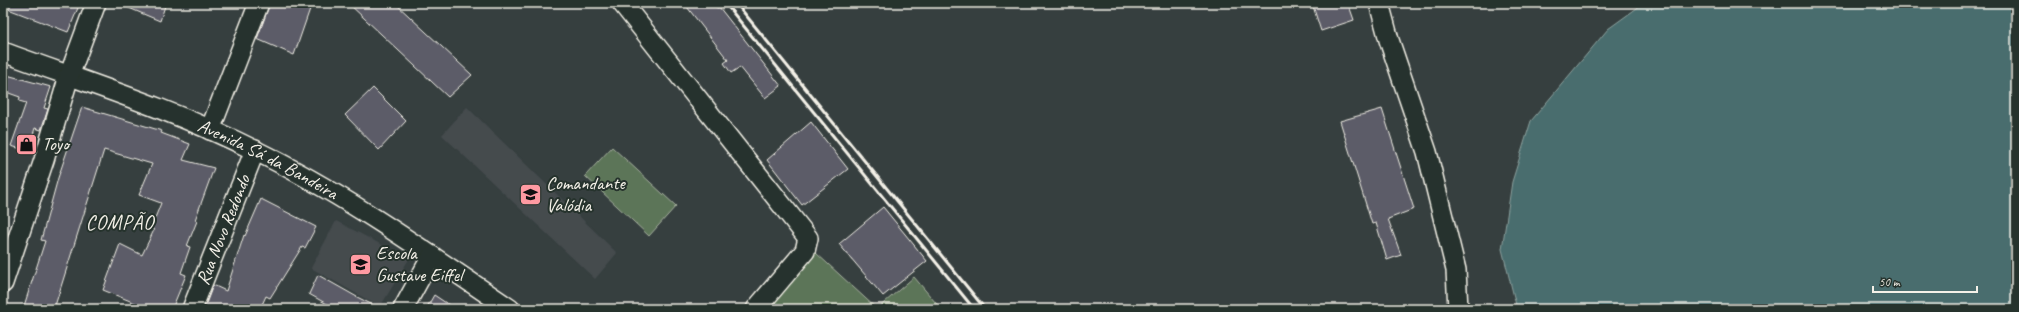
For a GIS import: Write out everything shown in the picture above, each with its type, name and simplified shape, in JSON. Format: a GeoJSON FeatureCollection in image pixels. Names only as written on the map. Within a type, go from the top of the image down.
{"type":"FeatureCollection","features":[{"type":"Feature","properties":{"kind":"street"},"geometry":{"type":"LineString","coordinates":[[3,283],[44,160],[69,76],[96,3]]}},
{"type":"Feature","properties":{"kind":"street"},"geometry":{"type":"LineString","coordinates":[[210,130],[259,3]]}},
{"type":"Feature","properties":{"kind":"street"},"geometry":{"type":"LineString","coordinates":[[622,3],[808,238],[805,251],[756,309]]}},
{"type":"Feature","properties":{"kind":"street"},"geometry":{"type":"LineString","coordinates":[[1379,3],[1389,40],[1427,152],[1456,270],[1458,309]]}},
{"type":"Feature","properties":{"kind":"street","name":"Avenida Sá da Bandeira"},"geometry":{"type":"LineString","coordinates":[[3,52],[155,106],[255,150],[351,204],[432,256],[510,309]]}},
{"type":"Feature","properties":{"kind":"street","name":"Rua Novo Redondo"},"geometry":{"type":"LineString","coordinates":[[192,309],[255,150]]}},
{"type":"Feature","properties":{"kind":"street"},"geometry":{"type":"LineString","coordinates":[[403,309],[432,256]]}},
{"type":"Feature","properties":{"kind":"shaded area","name":"Comandante Valódia"},"geometry":{"type":"Polygon","coordinates":[[[467,107],[617,253],[595,279],[442,135],[467,107]]]}},
{"type":"Feature","properties":{"kind":"shaded area","name":"Escola Gustave Eiffel"},"geometry":{"type":"Polygon","coordinates":[[[336,221],[409,259],[380,307],[311,268],[336,221]]]}},
{"type":"Feature","properties":{"kind":"green space"},"geometry":{"type":"Polygon","coordinates":[[[612,147],[676,206],[649,236],[585,176],[612,147]]]}},
{"type":"Feature","properties":{"kind":"green space"},"geometry":{"type":"Polygon","coordinates":[[[816,253],[877,309],[766,309],[816,253]]]}},
{"type":"Feature","properties":{"kind":"green space"},"geometry":{"type":"Polygon","coordinates":[[[914,277],[941,309],[877,309],[914,277]]]}},
{"type":"Feature","properties":{"kind":"water"},"geometry":{"type":"Polygon","coordinates":[[[1644,3],[2016,3],[2016,309],[1517,309],[1502,249],[1512,182],[1531,121],[1608,29],[1644,3]]]}},
{"type":"Feature","properties":{"kind":"building"},"geometry":{"type":"Polygon","coordinates":[[[3,3],[48,3],[59,7],[61,3],[80,3],[68,32],[3,7],[3,3]]]}},
{"type":"Feature","properties":{"kind":"building"},"geometry":{"type":"Polygon","coordinates":[[[117,3],[166,3],[160,21],[117,3]]]}},
{"type":"Feature","properties":{"kind":"building"},"geometry":{"type":"Polygon","coordinates":[[[270,3],[312,3],[294,55],[257,39],[270,3]]]}},
{"type":"Feature","properties":{"kind":"building"},"geometry":{"type":"Polygon","coordinates":[[[348,3],[395,3],[472,75],[448,97],[348,3]]]}},
{"type":"Feature","properties":{"kind":"building"},"geometry":{"type":"Polygon","coordinates":[[[684,3],[713,3],[717,8],[719,7],[781,86],[765,98],[740,67],[731,73],[724,63],[728,60],[684,3]]]}},
{"type":"Feature","properties":{"kind":"building"},"geometry":{"type":"Polygon","coordinates":[[[1312,3],[1348,3],[1354,20],[1321,31],[1312,3]]]}},
{"type":"Feature","properties":{"kind":"building"},"geometry":{"type":"Polygon","coordinates":[[[3,74],[51,87],[44,108],[48,109],[41,130],[35,128],[28,151],[11,146],[26,103],[19,101],[20,97],[3,91],[3,74]]]}},
{"type":"Feature","properties":{"kind":"building"},"geometry":{"type":"Polygon","coordinates":[[[373,88],[406,121],[379,150],[345,115],[373,88]]]}},
{"type":"Feature","properties":{"kind":"building"},"geometry":{"type":"Polygon","coordinates":[[[82,107],[162,131],[161,133],[190,144],[183,160],[214,168],[195,220],[197,221],[187,246],[190,247],[181,273],[186,275],[172,309],[150,309],[103,290],[120,244],[142,255],[154,230],[151,228],[161,203],[139,195],[152,164],[104,150],[54,309],[23,309],[45,241],[41,240],[58,178],[82,107]]]}},
{"type":"Feature","properties":{"kind":"building"},"geometry":{"type":"Polygon","coordinates":[[[1382,109],[1414,209],[1388,219],[1401,255],[1387,260],[1376,223],[1372,224],[1340,121],[1382,109]]]}},
{"type":"Feature","properties":{"kind":"building"},"geometry":{"type":"Polygon","coordinates":[[[811,122],[848,169],[802,205],[767,160],[811,122]]]}},
{"type":"Feature","properties":{"kind":"building"},"geometry":{"type":"Polygon","coordinates":[[[261,199],[316,227],[305,248],[302,247],[270,298],[266,296],[260,309],[204,309],[213,285],[226,291],[244,235],[245,236],[261,199]]]}},
{"type":"Feature","properties":{"kind":"building"},"geometry":{"type":"Polygon","coordinates":[[[883,207],[927,261],[883,296],[839,244],[883,207]]]}},
{"type":"Feature","properties":{"kind":"building"},"geometry":{"type":"Polygon","coordinates":[[[318,275],[381,309],[336,309],[309,294],[318,275]]]}},
{"type":"Feature","properties":{"kind":"building"},"geometry":{"type":"Polygon","coordinates":[[[434,295],[455,309],[426,309],[434,295]]]}},
{"type":"Feature","properties":{"kind":"railway"},"geometry":{"type":"LineString","coordinates":[[725,3],[974,309]]}},
{"type":"Feature","properties":{"kind":"railway"},"geometry":{"type":"LineString","coordinates":[[736,3],[985,309]]}},
{"type":"Feature","properties":{"kind":"place","name":"Toyo"},"geometry":{"type":"Point","coordinates":[26,144]}},
{"type":"Feature","properties":{"kind":"place","name":"Comandante Valódia"},"geometry":{"type":"Point","coordinates":[530,194]}},
{"type":"Feature","properties":{"kind":"place","name":"Escola Gustave Eiffel"},"geometry":{"type":"Point","coordinates":[360,264]}},
{"type":"Feature","properties":{"kind":"district","name":"COMPÃO"},"geometry":{"type":"Point","coordinates":[120,222]}}]}
